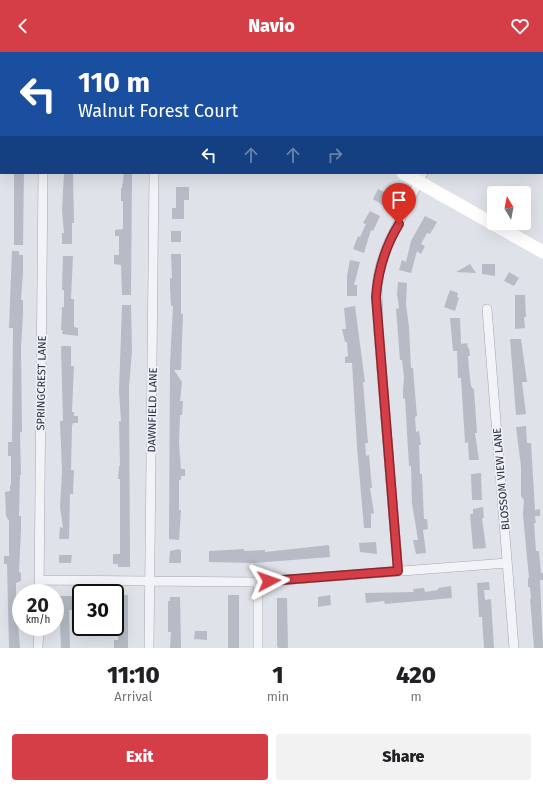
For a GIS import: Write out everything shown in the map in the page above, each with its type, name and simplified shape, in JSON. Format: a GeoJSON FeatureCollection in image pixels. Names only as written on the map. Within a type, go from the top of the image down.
{"type":"FeatureCollection","features":[{"type":"Feature","properties":{"kind":"main road"},"geometry":{"type":"LineString","coordinates":[[408,174],[421,177],[543,252]]}},
{"type":"Feature","properties":{"kind":"street","name":"SPRINGCREST LANE"},"geometry":{"type":"LineString","coordinates":[[39,584],[43,174]]}},
{"type":"Feature","properties":{"kind":"street","name":"DAWNFIELD LANE"},"geometry":{"type":"LineString","coordinates":[[149,648],[154,174]]}},
{"type":"Feature","properties":{"kind":"street"},"geometry":{"type":"LineString","coordinates":[[398,571],[378,325],[377,283],[384,255],[421,177]]}},
{"type":"Feature","properties":{"kind":"street","name":"BLOSSOM VIEW LANE"},"geometry":{"type":"LineString","coordinates":[[487,309],[514,648]]}},
{"type":"Feature","properties":{"kind":"street"},"geometry":{"type":"LineString","coordinates":[[39,580],[258,582],[507,563]]}},
{"type":"Feature","properties":{"kind":"street"},"geometry":{"type":"LineString","coordinates":[[258,582],[258,648]]}},
{"type":"Feature","properties":{"kind":"street"},"geometry":{"type":"LineString","coordinates":[[38,648],[39,636]]}},
{"type":"Feature","properties":{"kind":"building"},"geometry":{"type":"Polygon","coordinates":[[[14,174],[24,174],[23,245],[14,245],[14,174]]]}},
{"type":"Feature","properties":{"kind":"building"},"geometry":{"type":"Polygon","coordinates":[[[64,174],[73,174],[74,223],[72,223],[72,244],[62,244],[62,233],[64,233],[62,210],[64,174]]]}},
{"type":"Feature","properties":{"kind":"building"},"geometry":{"type":"Polygon","coordinates":[[[124,174],[132,174],[131,295],[122,295],[121,265],[114,264],[114,255],[119,255],[119,236],[115,236],[115,230],[123,229],[123,201],[121,201],[124,174]]]}},
{"type":"Feature","properties":{"kind":"building"},"geometry":{"type":"Polygon","coordinates":[[[176,187],[189,187],[189,200],[184,200],[184,219],[172,219],[172,208],[176,208],[176,187]]]}},
{"type":"Feature","properties":{"kind":"building"},"geometry":{"type":"Polygon","coordinates":[[[378,189],[386,193],[385,195],[389,197],[384,206],[373,199],[378,189]]]}},
{"type":"Feature","properties":{"kind":"building"},"geometry":{"type":"Polygon","coordinates":[[[370,211],[380,216],[373,231],[371,230],[364,253],[353,249],[358,236],[360,237],[366,224],[363,223],[370,211]]]}},
{"type":"Feature","properties":{"kind":"building"},"geometry":{"type":"Polygon","coordinates":[[[425,216],[437,222],[430,234],[427,233],[421,244],[425,246],[421,254],[417,251],[411,273],[399,270],[402,260],[406,262],[411,241],[425,216]]]}},
{"type":"Feature","properties":{"kind":"building"},"geometry":{"type":"Polygon","coordinates":[[[171,231],[181,231],[181,242],[171,242],[171,231]]]}},
{"type":"Feature","properties":{"kind":"building"},"geometry":{"type":"Polygon","coordinates":[[[12,251],[19,251],[19,255],[23,255],[21,300],[23,300],[21,348],[22,432],[20,432],[21,475],[19,516],[21,516],[19,572],[21,573],[21,581],[16,584],[12,584],[12,636],[19,636],[20,648],[9,648],[7,564],[4,564],[4,556],[9,556],[9,521],[6,516],[5,492],[10,491],[11,485],[11,456],[8,456],[8,442],[12,442],[13,328],[9,328],[12,251]]]}},
{"type":"Feature","properties":{"kind":"building"},"geometry":{"type":"Polygon","coordinates":[[[171,254],[181,254],[181,314],[183,314],[181,370],[174,370],[182,382],[180,401],[183,401],[182,415],[180,415],[179,443],[181,469],[185,469],[185,476],[181,476],[181,480],[179,480],[179,510],[181,510],[179,540],[169,539],[170,364],[173,306],[171,306],[170,287],[170,278],[172,278],[171,254]]]}},
{"type":"Feature","properties":{"kind":"building"},"geometry":{"type":"Polygon","coordinates":[[[63,256],[73,256],[71,299],[74,299],[74,327],[78,328],[78,336],[62,334],[63,330],[61,330],[62,307],[64,307],[64,290],[62,290],[63,256]]]}},
{"type":"Feature","properties":{"kind":"building"},"geometry":{"type":"Polygon","coordinates":[[[350,260],[360,262],[354,285],[357,285],[357,296],[347,296],[347,276],[350,260]]]}},
{"type":"Feature","properties":{"kind":"building"},"geometry":{"type":"Polygon","coordinates":[[[470,264],[476,273],[456,272],[470,264]]]}},
{"type":"Feature","properties":{"kind":"building"},"geometry":{"type":"Polygon","coordinates":[[[482,264],[495,264],[495,276],[482,274],[482,264]]]}},
{"type":"Feature","properties":{"kind":"building"},"geometry":{"type":"Polygon","coordinates":[[[509,272],[519,278],[514,286],[504,281],[509,272]]]}},
{"type":"Feature","properties":{"kind":"building"},"geometry":{"type":"Polygon","coordinates":[[[398,282],[407,283],[406,304],[411,368],[413,368],[417,416],[415,417],[416,432],[419,431],[421,445],[419,445],[420,474],[422,474],[424,519],[427,519],[428,529],[423,530],[426,553],[416,554],[413,540],[418,540],[412,503],[411,466],[409,466],[405,398],[403,399],[404,377],[402,360],[400,360],[396,309],[399,308],[397,294],[398,282]]]}},
{"type":"Feature","properties":{"kind":"building"},"geometry":{"type":"Polygon","coordinates":[[[450,290],[458,293],[457,297],[459,298],[455,311],[444,307],[450,290]]]}},
{"type":"Feature","properties":{"kind":"building"},"geometry":{"type":"Polygon","coordinates":[[[515,295],[525,295],[525,328],[515,329],[515,295]]]}},
{"type":"Feature","properties":{"kind":"building"},"geometry":{"type":"Polygon","coordinates":[[[122,305],[131,305],[132,351],[129,387],[130,567],[118,567],[118,564],[113,564],[113,554],[120,554],[120,479],[118,479],[120,466],[119,421],[121,421],[119,391],[122,305]]]}},
{"type":"Feature","properties":{"kind":"building"},"geometry":{"type":"Polygon","coordinates":[[[355,306],[365,382],[363,382],[368,443],[365,443],[366,456],[369,455],[372,488],[370,488],[374,513],[371,514],[371,528],[364,528],[352,363],[345,363],[345,357],[348,356],[347,342],[345,342],[342,329],[346,329],[344,308],[355,306]]]}},
{"type":"Feature","properties":{"kind":"building"},"geometry":{"type":"Polygon","coordinates":[[[450,318],[460,318],[461,344],[467,343],[469,348],[469,370],[471,386],[474,390],[477,433],[475,433],[479,460],[469,460],[468,442],[465,443],[461,378],[458,378],[457,351],[453,351],[450,318]]]}},
{"type":"Feature","properties":{"kind":"building"},"geometry":{"type":"Polygon","coordinates":[[[510,339],[521,339],[527,382],[522,382],[526,414],[516,415],[510,339]]]}},
{"type":"Feature","properties":{"kind":"building"},"geometry":{"type":"Polygon","coordinates":[[[61,346],[71,346],[71,366],[74,366],[72,412],[74,412],[74,416],[78,416],[78,423],[73,423],[72,426],[71,470],[74,470],[73,494],[70,494],[69,539],[59,539],[60,527],[63,528],[60,507],[62,471],[60,421],[63,421],[61,346]]]}},
{"type":"Feature","properties":{"kind":"building"},"geometry":{"type":"Polygon","coordinates":[[[526,426],[527,443],[531,443],[535,510],[540,509],[540,516],[535,516],[536,523],[534,523],[536,551],[539,551],[541,573],[543,573],[543,580],[540,580],[543,648],[534,648],[523,515],[524,500],[521,496],[521,467],[516,427],[526,426]]]}},
{"type":"Feature","properties":{"kind":"building"},"geometry":{"type":"Polygon","coordinates":[[[481,473],[482,500],[472,500],[471,474],[481,473]]]}},
{"type":"Feature","properties":{"kind":"building"},"geometry":{"type":"Polygon","coordinates":[[[483,507],[484,518],[482,518],[486,548],[473,549],[470,514],[473,514],[473,509],[483,507]]]}},
{"type":"Feature","properties":{"kind":"building"},"geometry":{"type":"Polygon","coordinates":[[[376,542],[377,554],[360,552],[359,543],[376,542]]]}},
{"type":"Feature","properties":{"kind":"building"},"geometry":{"type":"Polygon","coordinates":[[[329,545],[330,557],[254,563],[209,562],[209,551],[244,549],[244,551],[265,550],[265,552],[329,545]]]}},
{"type":"Feature","properties":{"kind":"building"},"geometry":{"type":"Polygon","coordinates":[[[179,549],[181,551],[181,563],[169,563],[170,551],[179,549]]]}},
{"type":"Feature","properties":{"kind":"building"},"geometry":{"type":"Polygon","coordinates":[[[59,555],[72,555],[71,563],[59,563],[59,555]]]}},
{"type":"Feature","properties":{"kind":"building"},"geometry":{"type":"Polygon","coordinates":[[[489,582],[490,590],[484,590],[485,600],[491,599],[494,648],[484,648],[482,617],[479,617],[477,583],[489,582]]]}},
{"type":"Feature","properties":{"kind":"building"},"geometry":{"type":"Polygon","coordinates":[[[451,586],[452,598],[385,604],[384,601],[366,603],[365,593],[414,592],[413,589],[424,588],[425,592],[451,586]]]}},
{"type":"Feature","properties":{"kind":"building"},"geometry":{"type":"Polygon","coordinates":[[[124,595],[128,595],[128,648],[114,648],[114,640],[118,640],[118,636],[124,636],[124,595]]]}},
{"type":"Feature","properties":{"kind":"building"},"geometry":{"type":"Polygon","coordinates":[[[228,595],[239,595],[239,648],[228,648],[228,595]]]}},
{"type":"Feature","properties":{"kind":"building"},"geometry":{"type":"Polygon","coordinates":[[[330,595],[331,605],[318,607],[318,597],[330,595]]]}},
{"type":"Feature","properties":{"kind":"building"},"geometry":{"type":"Polygon","coordinates":[[[64,596],[72,596],[72,610],[69,610],[70,648],[61,648],[61,636],[64,636],[64,596]]]}},
{"type":"Feature","properties":{"kind":"building"},"geometry":{"type":"Polygon","coordinates":[[[170,597],[180,597],[181,648],[170,648],[171,632],[168,632],[168,601],[170,601],[170,597]]]}},
{"type":"Feature","properties":{"kind":"building"},"geometry":{"type":"Polygon","coordinates":[[[277,598],[287,598],[288,648],[278,648],[277,646],[277,598]]]}},
{"type":"Feature","properties":{"kind":"building"},"geometry":{"type":"Polygon","coordinates":[[[195,631],[207,631],[207,640],[194,639],[195,631]]]}},
{"type":"Feature","properties":{"kind":"route"},"geometry":{"type":"LineString","coordinates":[[269,581],[398,571],[376,297],[380,266],[394,231],[399,224]]}}]}
